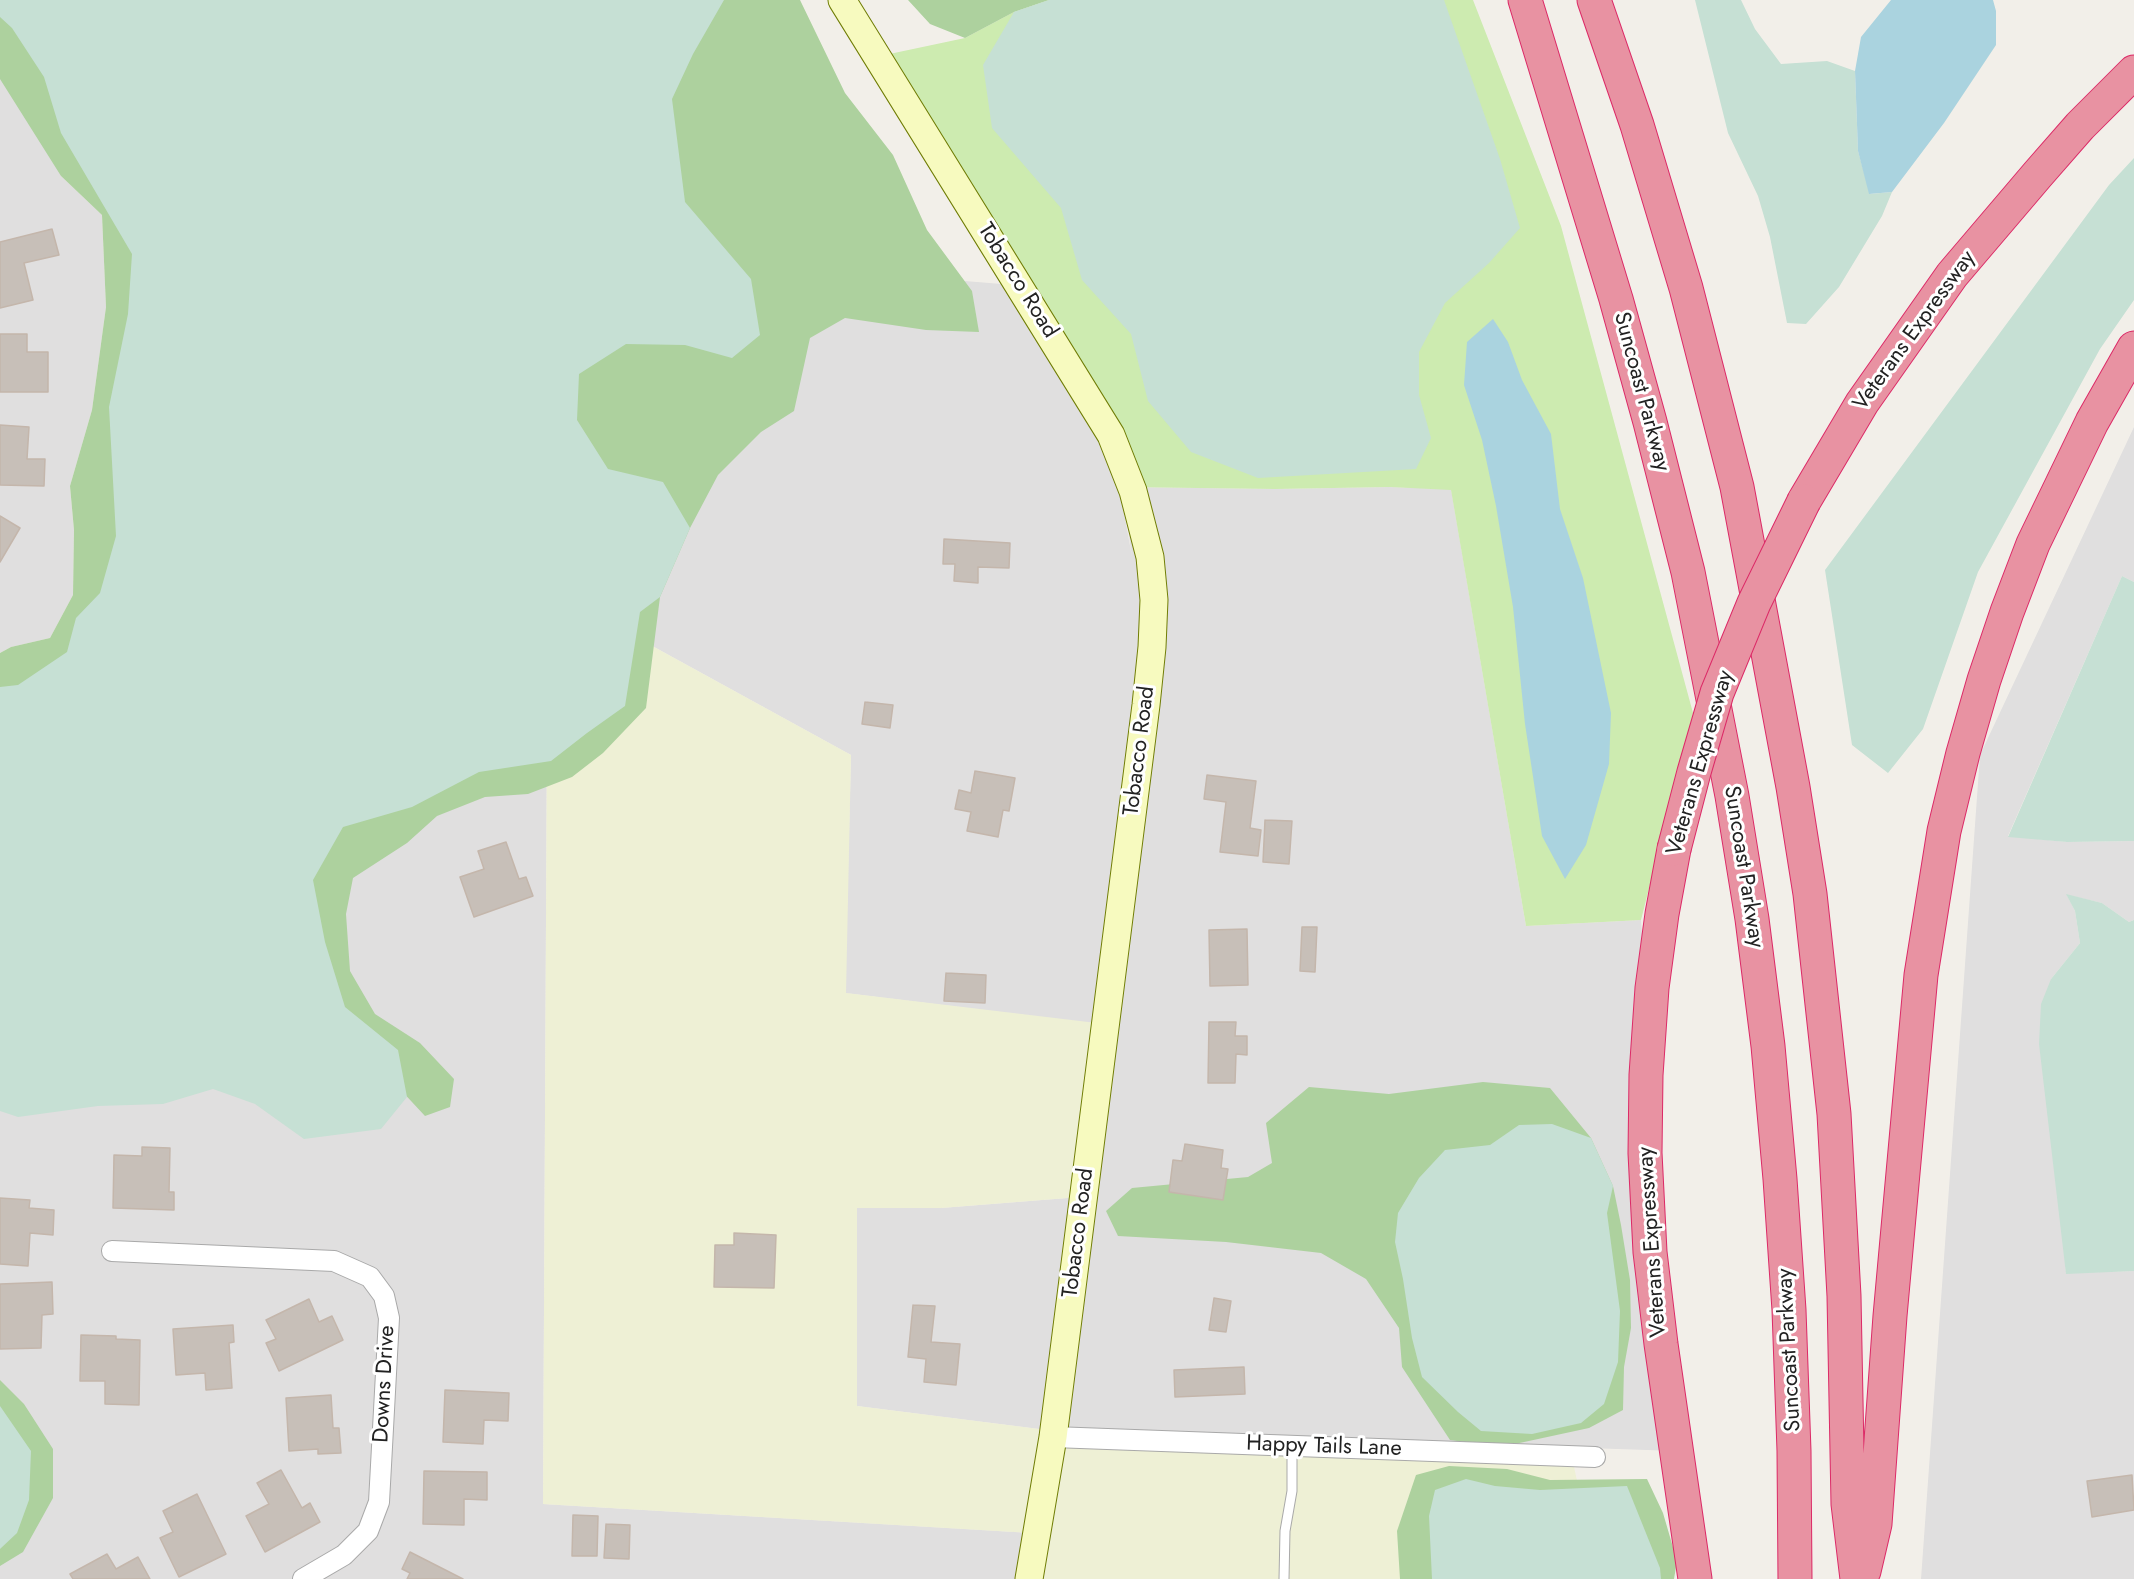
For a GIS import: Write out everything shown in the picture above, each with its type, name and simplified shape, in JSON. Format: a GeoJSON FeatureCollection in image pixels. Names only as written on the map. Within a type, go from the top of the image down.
{"type":"FeatureCollection","features":[{"type":"Feature","properties":{"kind":"highway"},"geometry":{"type":"LineString","coordinates":[[1505,0],[1583,189]]}},
{"type":"Feature","properties":{"kind":"highway","name":"Suncoast Parkway"},"geometry":{"type":"LineString","coordinates":[[1525,0],[1583,189],[1650,422],[1688,572],[1730,785],[1750,908],[1768,1046],[1783,1215],[1794,1428],[1795,1579]]}},
{"type":"Feature","properties":{"kind":"highway"},"geometry":{"type":"LineString","coordinates":[[1594,0],[1637,124],[1686,288],[1737,487],[1770,655],[1810,894],[1834,1114],[1843,1274],[1848,1504],[1857,1579]]}},
{"type":"Feature","properties":{"kind":"highway"},"geometry":{"type":"LineString","coordinates":[[1609,0],[1637,124]]}},
{"type":"Feature","properties":{"kind":"highway","name":"Veterans Expressway"},"geometry":{"type":"LineString","coordinates":[[1695,1579],[1661,1344],[1650,1252],[1645,1163],[1646,1075],[1652,988],[1674,849],[1694,772],[1718,693],[1754,603],[1804,501],[1862,403],[1952,275],[2080,126],[2134,72]]}},
{"type":"Feature","properties":{"kind":"highway"},"geometry":{"type":"LineString","coordinates":[[1862,1579],[1875,1524],[1890,1316],[1921,975],[1944,831],[1984,680],[2033,544],[2092,422],[2134,348]]}},
{"type":"Feature","properties":{"kind":"street","name":"Tobacco Road"},"geometry":{"type":"LineString","coordinates":[[842,0],[1112,435],[1133,491],[1150,557],[1154,600],[1152,647],[1053,1437],[1029,1579]]}},
{"type":"Feature","properties":{"kind":"street","name":"Downs Drive"},"geometry":{"type":"LineString","coordinates":[[112,1251],[334,1261],[370,1277],[384,1296],[389,1318],[379,1502],[368,1531],[344,1555],[303,1579]]}},
{"type":"Feature","properties":{"kind":"street","name":"Happy Tails Lane"},"geometry":{"type":"LineString","coordinates":[[1053,1437],[1595,1457]]}},
{"type":"Feature","properties":{"kind":"lane"},"geometry":{"type":"LineString","coordinates":[[1284,1579],[1285,1531],[1292,1491],[1292,1446]]}},
{"type":"Feature","properties":{"kind":"shaded area"},"geometry":{"type":"Polygon","coordinates":[[[0,0],[61,176],[102,215],[106,307],[92,410],[70,486],[74,530],[73,595],[50,638],[11,647],[0,653],[0,0]]]}},
{"type":"Feature","properties":{"kind":"shaded area"},"geometry":{"type":"Polygon","coordinates":[[[866,273],[1014,285],[1117,473],[1132,557],[1122,487],[1451,489],[1526,926],[1641,920],[1677,1451],[1047,1430],[857,1406],[857,1208],[941,1208],[1080,1197],[1105,1025],[845,993],[851,755],[583,608],[756,370],[866,273]]]}},
{"type":"Feature","properties":{"kind":"shaded area"},"geometry":{"type":"Polygon","coordinates":[[[2134,427],[2134,582],[2122,576],[2008,836],[2067,842],[2134,841],[2134,920],[2129,922],[2102,903],[2067,895],[2075,911],[2080,943],[2051,979],[2066,1273],[2134,1271],[2134,1579],[1921,1579],[1980,755],[2134,427]]]}},
{"type":"Feature","properties":{"kind":"shaded area"},"geometry":{"type":"Polygon","coordinates":[[[547,727],[543,1504],[1032,1533],[1026,1579],[0,1579],[0,784],[547,727]]]}},
{"type":"Feature","properties":{"kind":"green space"},"geometry":{"type":"Polygon","coordinates":[[[0,0],[800,0],[845,93],[893,155],[927,230],[972,291],[979,332],[926,330],[845,318],[810,338],[794,411],[761,432],[718,475],[690,528],[660,597],[646,708],[603,753],[572,777],[528,794],[485,797],[437,816],[407,843],[353,878],[346,914],[350,971],[375,1014],[420,1043],[454,1079],[450,1107],[425,1116],[385,1073],[0,798],[0,653],[11,647],[50,638],[73,595],[74,530],[70,486],[92,410],[106,307],[102,215],[61,176],[0,79],[0,0]]]}},
{"type":"Feature","properties":{"kind":"green space"},"geometry":{"type":"Polygon","coordinates":[[[0,0],[724,0],[693,54],[672,99],[685,202],[751,279],[760,335],[732,358],[685,345],[626,344],[579,374],[577,420],[608,469],[663,482],[690,528],[660,597],[640,612],[625,706],[551,761],[479,772],[412,807],[343,827],[313,880],[325,942],[345,1007],[398,1050],[407,1097],[381,1129],[304,1139],[255,1104],[213,1089],[163,1104],[98,1106],[18,1117],[0,1111],[0,687],[18,685],[67,652],[76,618],[100,593],[116,536],[109,407],[128,314],[132,254],[61,133],[44,77],[12,28],[0,17],[0,0]]]}},
{"type":"Feature","properties":{"kind":"green space"},"geometry":{"type":"Polygon","coordinates":[[[908,0],[1049,0],[1014,12],[965,38],[930,24],[908,0]]]}},
{"type":"Feature","properties":{"kind":"green space"},"geometry":{"type":"Polygon","coordinates":[[[1049,0],[1473,0],[1561,226],[1693,713],[1641,920],[1526,926],[1451,490],[1390,487],[1275,489],[1122,487],[1096,418],[880,56],[965,38],[1014,12],[1049,0]]]}},
{"type":"Feature","properties":{"kind":"green space"},"geometry":{"type":"Polygon","coordinates":[[[1049,0],[1444,0],[1500,159],[1520,228],[1489,263],[1445,303],[1419,352],[1419,395],[1431,438],[1416,469],[1258,478],[1191,452],[1148,401],[1131,334],[1082,280],[1061,208],[992,128],[983,65],[1014,12],[1049,0]]]}},
{"type":"Feature","properties":{"kind":"green space"},"geometry":{"type":"Polygon","coordinates":[[[1695,0],[1741,0],[1755,29],[1781,64],[1827,61],[1855,71],[1858,151],[1870,194],[1892,192],[1882,216],[1839,287],[1806,324],[1787,323],[1770,237],[1758,196],[1728,133],[1695,0]]]}},
{"type":"Feature","properties":{"kind":"green space"},"geometry":{"type":"Polygon","coordinates":[[[2134,158],[2134,300],[2100,349],[1978,572],[1923,729],[1888,773],[1852,745],[1825,570],[2109,185],[2134,158]]]}},
{"type":"Feature","properties":{"kind":"green space"},"geometry":{"type":"Polygon","coordinates":[[[2122,576],[2134,582],[2134,841],[2067,842],[2008,837],[2122,576]]]}},
{"type":"Feature","properties":{"kind":"green space"},"geometry":{"type":"Polygon","coordinates":[[[583,608],[851,755],[846,993],[1105,1024],[1080,1197],[941,1208],[857,1208],[857,1406],[1047,1430],[1570,1448],[1598,1579],[1026,1579],[1031,1533],[543,1504],[547,727],[583,608]]]}},
{"type":"Feature","properties":{"kind":"green space"},"geometry":{"type":"Polygon","coordinates":[[[2066,894],[2102,903],[2129,922],[2134,920],[2134,1271],[2066,1274],[2039,1044],[2041,1004],[2051,979],[2080,943],[2075,911],[2066,894]]]}},
{"type":"Feature","properties":{"kind":"green space"},"geometry":{"type":"Polygon","coordinates":[[[1483,1082],[1550,1088],[1591,1138],[1613,1186],[1630,1280],[1631,1328],[1624,1367],[1623,1410],[1589,1428],[1501,1447],[1450,1440],[1402,1367],[1399,1328],[1366,1279],[1321,1253],[1226,1242],[1118,1236],[1106,1211],[1132,1188],[1248,1177],[1272,1163],[1266,1123],[1309,1087],[1389,1094],[1483,1082]]]}},
{"type":"Feature","properties":{"kind":"green space"},"geometry":{"type":"Polygon","coordinates":[[[1552,1124],[1591,1138],[1613,1186],[1607,1213],[1620,1311],[1618,1362],[1604,1404],[1581,1423],[1532,1434],[1481,1431],[1422,1377],[1412,1338],[1395,1242],[1398,1213],[1419,1178],[1445,1150],[1490,1145],[1519,1125],[1552,1124]]]}},
{"type":"Feature","properties":{"kind":"green space"},"geometry":{"type":"Polygon","coordinates":[[[0,1380],[24,1404],[53,1449],[53,1498],[23,1552],[0,1566],[0,1380]]]}},
{"type":"Feature","properties":{"kind":"green space"},"geometry":{"type":"Polygon","coordinates":[[[0,1406],[31,1451],[29,1500],[17,1533],[0,1549],[0,1406]]]}},
{"type":"Feature","properties":{"kind":"green space"},"geometry":{"type":"Polygon","coordinates":[[[1449,1466],[1507,1469],[1550,1480],[1647,1479],[1663,1513],[1677,1561],[1674,1579],[1400,1579],[1397,1531],[1416,1475],[1449,1466]]]}},
{"type":"Feature","properties":{"kind":"green space"},"geometry":{"type":"Polygon","coordinates":[[[1466,1479],[1495,1486],[1540,1490],[1627,1486],[1660,1568],[1661,1579],[1432,1579],[1429,1516],[1435,1490],[1466,1479]]]}},
{"type":"Feature","properties":{"kind":"water"},"geometry":{"type":"Polygon","coordinates":[[[1891,0],[1993,0],[1996,11],[1996,45],[1944,123],[1892,192],[1869,194],[1858,151],[1855,71],[1861,37],[1891,0]]]}},
{"type":"Feature","properties":{"kind":"water"},"geometry":{"type":"Polygon","coordinates":[[[1493,319],[1508,342],[1522,380],[1551,434],[1560,509],[1583,578],[1611,713],[1609,764],[1586,845],[1565,879],[1542,836],[1525,724],[1513,607],[1496,506],[1482,440],[1464,385],[1467,342],[1493,319]]]}},
{"type":"Feature","properties":{"kind":"building"},"geometry":{"type":"Polygon","coordinates":[[[52,229],[59,255],[24,263],[33,300],[0,308],[0,242],[52,229]]]}},
{"type":"Feature","properties":{"kind":"building"},"geometry":{"type":"Polygon","coordinates":[[[0,334],[27,334],[27,352],[48,352],[48,392],[0,392],[0,334]]]}},
{"type":"Feature","properties":{"kind":"building"},"geometry":{"type":"Polygon","coordinates":[[[0,425],[29,427],[27,459],[45,459],[44,486],[0,485],[0,425]]]}},
{"type":"Feature","properties":{"kind":"building"},"geometry":{"type":"Polygon","coordinates":[[[0,516],[20,528],[0,562],[0,516]]]}},
{"type":"Feature","properties":{"kind":"building"},"geometry":{"type":"Polygon","coordinates":[[[944,539],[1010,543],[1009,568],[978,567],[978,583],[954,581],[955,564],[943,564],[944,539]]]}},
{"type":"Feature","properties":{"kind":"building"},"geometry":{"type":"Polygon","coordinates":[[[865,702],[893,705],[890,728],[862,724],[865,702]]]}},
{"type":"Feature","properties":{"kind":"building"},"geometry":{"type":"Polygon","coordinates":[[[975,771],[1015,778],[1009,811],[1003,810],[998,837],[967,831],[971,812],[955,809],[959,790],[971,793],[975,771]]]}},
{"type":"Feature","properties":{"kind":"building"},"geometry":{"type":"Polygon","coordinates":[[[1207,775],[1256,781],[1250,828],[1261,830],[1258,856],[1220,852],[1226,802],[1204,799],[1207,775]]]}},
{"type":"Feature","properties":{"kind":"building"},"geometry":{"type":"Polygon","coordinates":[[[1265,820],[1292,821],[1289,864],[1263,862],[1265,820]]]}},
{"type":"Feature","properties":{"kind":"building"},"geometry":{"type":"Polygon","coordinates":[[[506,842],[519,879],[526,877],[533,896],[474,917],[460,877],[484,869],[478,851],[506,842]]]}},
{"type":"Feature","properties":{"kind":"building"},"geometry":{"type":"Polygon","coordinates":[[[1302,927],[1317,927],[1315,972],[1300,971],[1302,927]]]}},
{"type":"Feature","properties":{"kind":"building"},"geometry":{"type":"Polygon","coordinates":[[[1247,929],[1248,985],[1210,986],[1209,930],[1247,929]]]}},
{"type":"Feature","properties":{"kind":"building"},"geometry":{"type":"Polygon","coordinates":[[[946,973],[986,975],[985,1003],[944,1001],[946,973]]]}},
{"type":"Feature","properties":{"kind":"building"},"geometry":{"type":"Polygon","coordinates":[[[1209,1022],[1236,1022],[1235,1036],[1247,1036],[1247,1055],[1236,1054],[1235,1083],[1208,1083],[1209,1022]]]}},
{"type":"Feature","properties":{"kind":"building"},"geometry":{"type":"Polygon","coordinates":[[[1185,1144],[1223,1150],[1221,1168],[1228,1169],[1223,1200],[1169,1192],[1173,1160],[1182,1161],[1185,1144]]]}},
{"type":"Feature","properties":{"kind":"building"},"geometry":{"type":"Polygon","coordinates":[[[142,1147],[170,1148],[169,1192],[174,1192],[174,1210],[113,1208],[114,1155],[142,1156],[142,1147]]]}},
{"type":"Feature","properties":{"kind":"building"},"geometry":{"type":"Polygon","coordinates":[[[0,1198],[30,1200],[29,1208],[54,1210],[53,1235],[30,1233],[28,1266],[0,1264],[0,1198]]]}},
{"type":"Feature","properties":{"kind":"building"},"geometry":{"type":"Polygon","coordinates":[[[734,1233],[776,1235],[774,1288],[714,1287],[715,1245],[734,1245],[734,1233]]]}},
{"type":"Feature","properties":{"kind":"building"},"geometry":{"type":"Polygon","coordinates":[[[52,1282],[53,1314],[42,1315],[41,1348],[0,1349],[0,1284],[52,1282]]]}},
{"type":"Feature","properties":{"kind":"building"},"geometry":{"type":"Polygon","coordinates":[[[1214,1298],[1231,1301],[1226,1332],[1209,1330],[1214,1298]]]}},
{"type":"Feature","properties":{"kind":"building"},"geometry":{"type":"Polygon","coordinates":[[[309,1299],[319,1322],[332,1316],[343,1340],[279,1371],[266,1343],[276,1339],[266,1320],[309,1299]]]}},
{"type":"Feature","properties":{"kind":"building"},"geometry":{"type":"Polygon","coordinates":[[[913,1305],[935,1306],[931,1342],[960,1344],[956,1385],[924,1382],[926,1359],[908,1357],[913,1305]]]}},
{"type":"Feature","properties":{"kind":"building"},"geometry":{"type":"Polygon","coordinates":[[[233,1325],[234,1342],[229,1343],[232,1388],[206,1390],[205,1373],[176,1375],[173,1329],[233,1325]]]}},
{"type":"Feature","properties":{"kind":"building"},"geometry":{"type":"Polygon","coordinates":[[[81,1335],[116,1336],[116,1339],[140,1340],[139,1405],[105,1404],[105,1381],[80,1381],[81,1335]]]}},
{"type":"Feature","properties":{"kind":"building"},"geometry":{"type":"Polygon","coordinates":[[[1244,1367],[1245,1394],[1175,1397],[1174,1370],[1244,1367]]]}},
{"type":"Feature","properties":{"kind":"building"},"geometry":{"type":"Polygon","coordinates":[[[445,1390],[509,1393],[508,1421],[484,1420],[483,1444],[443,1442],[445,1390]]]}},
{"type":"Feature","properties":{"kind":"building"},"geometry":{"type":"Polygon","coordinates":[[[331,1395],[333,1428],[339,1428],[341,1453],[318,1454],[318,1449],[289,1451],[286,1398],[331,1395]]]}},
{"type":"Feature","properties":{"kind":"building"},"geometry":{"type":"Polygon","coordinates":[[[281,1470],[302,1508],[310,1503],[320,1522],[265,1552],[246,1516],[269,1504],[257,1483],[281,1470]]]}},
{"type":"Feature","properties":{"kind":"building"},"geometry":{"type":"Polygon","coordinates":[[[424,1471],[487,1472],[487,1500],[464,1499],[464,1525],[423,1524],[424,1471]]]}},
{"type":"Feature","properties":{"kind":"building"},"geometry":{"type":"Polygon","coordinates":[[[2132,1475],[2134,1510],[2092,1517],[2087,1481],[2132,1475]]]}},
{"type":"Feature","properties":{"kind":"building"},"geometry":{"type":"Polygon","coordinates":[[[197,1494],[226,1554],[179,1577],[160,1538],[173,1532],[163,1511],[197,1494]]]}},
{"type":"Feature","properties":{"kind":"building"},"geometry":{"type":"Polygon","coordinates":[[[573,1515],[598,1516],[597,1556],[572,1556],[573,1515]]]}},
{"type":"Feature","properties":{"kind":"building"},"geometry":{"type":"Polygon","coordinates":[[[606,1524],[630,1525],[629,1559],[604,1558],[606,1524]]]}},
{"type":"Feature","properties":{"kind":"building"},"geometry":{"type":"Polygon","coordinates":[[[410,1552],[463,1579],[407,1579],[410,1573],[402,1569],[410,1552]]]}},
{"type":"Feature","properties":{"kind":"building"},"geometry":{"type":"Polygon","coordinates":[[[107,1554],[116,1569],[138,1557],[150,1579],[73,1579],[70,1574],[107,1554]]]}}]}
